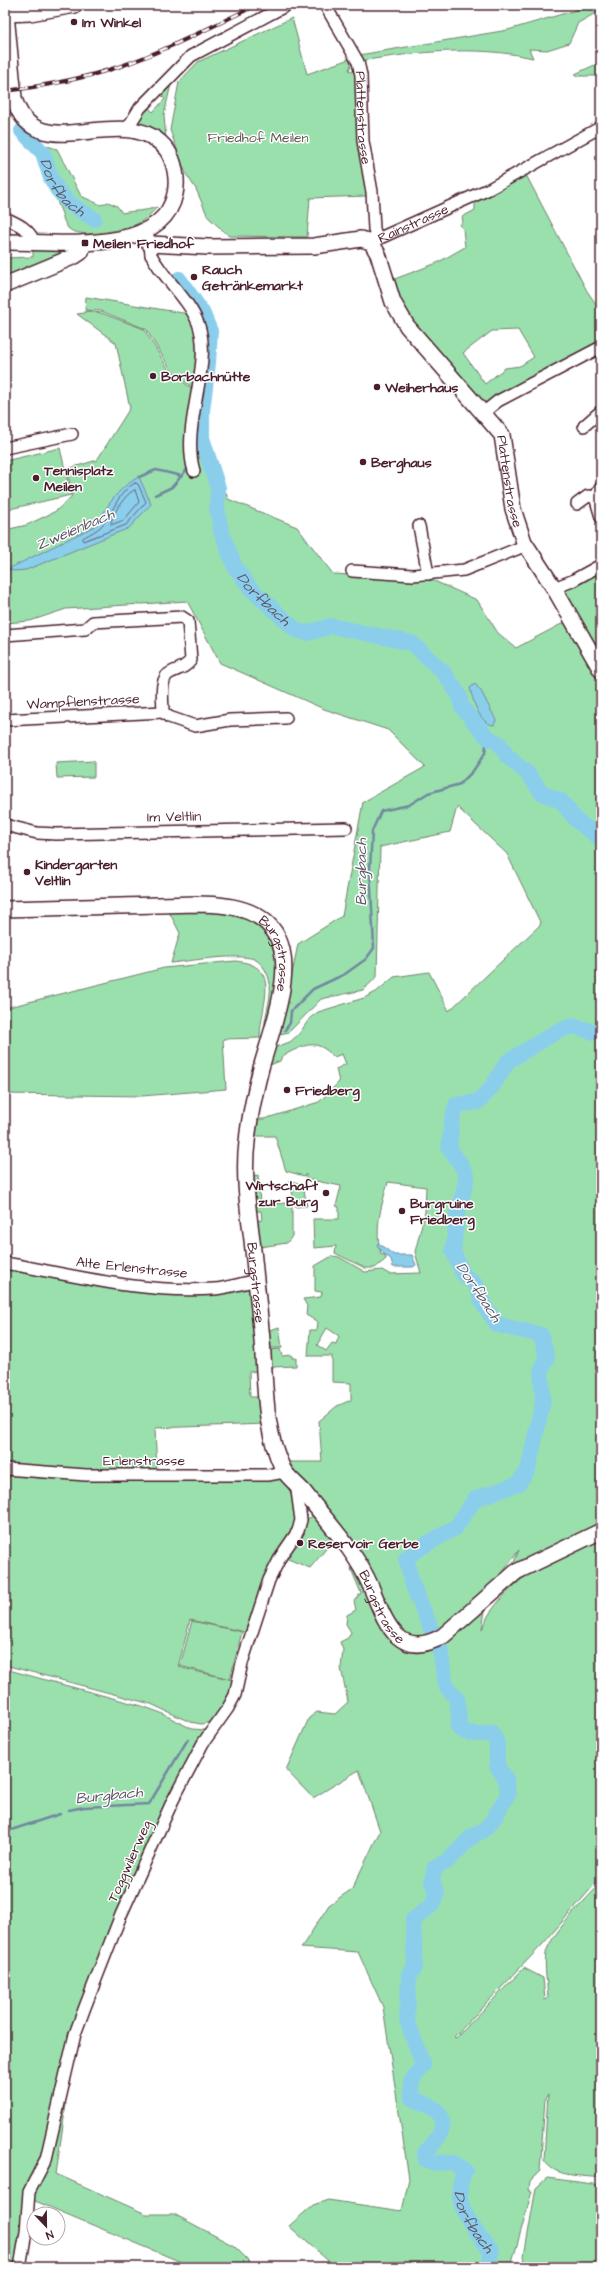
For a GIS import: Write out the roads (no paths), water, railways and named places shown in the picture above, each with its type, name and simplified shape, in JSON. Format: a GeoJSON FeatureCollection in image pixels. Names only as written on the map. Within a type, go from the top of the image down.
{"type":"FeatureCollection","features":[{"type":"Feature","properties":{"kind":"street"},"geometry":{"type":"LineString","coordinates":[[5,242],[34,241],[83,243],[146,238],[169,209],[175,196],[175,169],[167,150],[157,140],[143,132],[128,129],[54,134],[43,133],[24,121],[17,111],[14,98],[5,14],[30,13],[75,5]]}},
{"type":"Feature","properties":{"kind":"street"},"geometry":{"type":"LineString","coordinates":[[128,129],[140,108],[191,56],[287,5]]}},
{"type":"Feature","properties":{"kind":"street","name":"Plattenstrasse"},"geometry":{"type":"LineString","coordinates":[[325,5],[358,62],[361,74],[363,141],[372,192],[374,240],[393,302],[407,326],[502,435],[516,519],[527,545],[554,588],[601,670]]}},
{"type":"Feature","properties":{"kind":"street","name":"Rainstrasse"},"geometry":{"type":"LineString","coordinates":[[146,238],[208,247],[314,246],[361,239],[374,240],[490,190],[569,143],[601,127]]}},
{"type":"Feature","properties":{"kind":"street"},"geometry":{"type":"LineString","coordinates":[[5,218],[24,227],[30,232],[34,241]]}},
{"type":"Feature","properties":{"kind":"street"},"geometry":{"type":"LineString","coordinates":[[146,238],[151,255],[193,313],[200,331],[202,355],[191,430],[190,456],[194,471]]}},
{"type":"Feature","properties":{"kind":"street"},"geometry":{"type":"LineString","coordinates":[[5,285],[75,256],[81,252],[83,243]]}},
{"type":"Feature","properties":{"kind":"street"},"geometry":{"type":"LineString","coordinates":[[483,413],[498,401],[601,347]]}},
{"type":"Feature","properties":{"kind":"street"},"geometry":{"type":"LineString","coordinates":[[584,426],[601,411]]}},
{"type":"Feature","properties":{"kind":"street"},"geometry":{"type":"LineString","coordinates":[[5,448],[72,434]]}},
{"type":"Feature","properties":{"kind":"street"},"geometry":{"type":"LineString","coordinates":[[601,487],[595,496],[601,517]]}},
{"type":"Feature","properties":{"kind":"street"},"geometry":{"type":"LineString","coordinates":[[577,504],[588,496],[595,496]]}},
{"type":"Feature","properties":{"kind":"street"},"geometry":{"type":"LineString","coordinates":[[419,526],[428,574]]}},
{"type":"Feature","properties":{"kind":"street"},"geometry":{"type":"LineString","coordinates":[[352,571],[428,574],[464,570],[527,545]]}},
{"type":"Feature","properties":{"kind":"street"},"geometry":{"type":"LineString","coordinates":[[554,588],[572,581],[601,565]]}},
{"type":"Feature","properties":{"kind":"street"},"geometry":{"type":"LineString","coordinates":[[5,635],[85,629],[93,622],[182,617],[188,621],[191,660],[184,668],[169,673],[164,679],[164,712],[169,717],[195,726],[230,720],[286,718]]}},
{"type":"Feature","properties":{"kind":"street","name":"Wampflenstrasse"},"geometry":{"type":"LineString","coordinates":[[5,720],[164,712]]}},
{"type":"Feature","properties":{"kind":"street","name":"Im Veltlin"},"geometry":{"type":"LineString","coordinates":[[5,825],[37,833],[56,834],[346,828]]}},
{"type":"Feature","properties":{"kind":"street","name":"Burgstrasse"},"geometry":{"type":"LineString","coordinates":[[5,909],[213,904],[244,909],[258,915],[274,930],[282,951],[283,983],[261,1070],[246,1144],[246,1171],[255,1280],[265,1369],[268,1416],[284,1472],[296,1483],[338,1535],[361,1567],[388,1627],[396,1635],[409,1643],[417,1645],[427,1644],[443,1636],[516,1572],[601,1531]]}},
{"type":"Feature","properties":{"kind":"street","name":"Alte Erlenstrasse"},"geometry":{"type":"LineString","coordinates":[[5,1263],[114,1282],[170,1288],[213,1289],[255,1280]]}},
{"type":"Feature","properties":{"kind":"street","name":"Erlenstrasse"},"geometry":{"type":"LineString","coordinates":[[5,1469],[86,1475],[268,1475],[284,1472]]}},
{"type":"Feature","properties":{"kind":"street","name":"Toggwilerweg"},"geometry":{"type":"LineString","coordinates":[[20,2267],[26,2232],[29,2192],[46,2159],[75,2034],[121,1915],[173,1800],[203,1743],[228,1708],[234,1695],[242,1663],[269,1580],[281,1556],[300,1526],[301,1520],[296,1483]]}},
{"type":"Feature","properties":{"kind":"water"},"geometry":{"type":"Polygon","coordinates":[[[139,477],[151,504],[129,528],[26,570],[14,571],[8,569],[96,525],[117,494],[125,486],[139,477]]]}},
{"type":"Feature","properties":{"kind":"water"},"geometry":{"type":"Polygon","coordinates":[[[475,684],[481,691],[496,720],[494,725],[489,724],[484,720],[478,711],[470,688],[475,684]]]}},
{"type":"Feature","properties":{"kind":"water"},"geometry":{"type":"Polygon","coordinates":[[[378,1243],[394,1255],[412,1255],[416,1265],[413,1267],[393,1267],[391,1259],[384,1254],[377,1245],[378,1243]]]}},
{"type":"Feature","properties":{"kind":"waterway","name":"Dorfbach"},"geometry":{"type":"LineString","coordinates":[[22,131],[43,153],[51,178],[57,189],[69,203],[94,219]]}},
{"type":"Feature","properties":{"kind":"waterway","name":"Dorfbach"},"geometry":{"type":"LineString","coordinates":[[179,279],[202,312],[210,331],[202,411],[202,438],[218,488],[217,508],[221,531],[235,567],[251,589],[296,630],[307,633],[331,626],[412,643],[444,673],[459,695],[462,707],[487,737],[500,744],[507,756],[528,774],[542,793],[561,801],[577,821],[601,839]]}},
{"type":"Feature","properties":{"kind":"waterway","name":"Zweienbach"},"geometry":{"type":"LineString","coordinates":[[196,460],[206,451]]}},
{"type":"Feature","properties":{"kind":"waterway","name":"Zweienbach"},"geometry":{"type":"LineString","coordinates":[[155,495],[172,487],[189,467]]}},
{"type":"Feature","properties":{"kind":"waterway","name":"Zweienbach"},"geometry":{"type":"LineString","coordinates":[[139,477],[156,470],[182,476]]}},
{"type":"Feature","properties":{"kind":"waterway","name":"Burgbach"},"geometry":{"type":"LineString","coordinates":[[285,1030],[290,1023],[291,1011],[313,989],[345,974],[366,959],[374,948],[370,869],[372,831],[381,811],[409,805],[428,793],[460,784],[473,771],[485,753],[487,737]]}},
{"type":"Feature","properties":{"kind":"waterway","name":"Dorfbach"},"geometry":{"type":"LineString","coordinates":[[431,1629],[412,1583],[406,1559],[415,1551],[456,1527],[475,1499],[518,1484],[528,1470],[543,1401],[541,1371],[547,1358],[541,1335],[498,1325],[484,1306],[476,1285],[463,1274],[453,1251],[457,1215],[467,1178],[462,1166],[449,1148],[452,1120],[456,1105],[478,1102],[492,1087],[508,1061],[558,1031],[573,1026],[594,1032],[601,1030]]}},
{"type":"Feature","properties":{"kind":"waterway","name":"Burgbach"},"geometry":{"type":"LineString","coordinates":[[289,1485],[293,1496]]}},
{"type":"Feature","properties":{"kind":"waterway","name":"Dorfbach"},"geometry":{"type":"LineString","coordinates":[[440,1648],[446,1686],[457,1699],[459,1718],[458,1727],[470,1733],[492,1733],[497,1743],[497,1766],[506,1779],[508,1794],[493,1820],[484,1830],[471,1837],[448,1861],[435,1867],[432,1881],[437,1893],[432,1905],[413,1920],[415,1968],[409,1974],[407,2020],[423,2065],[411,2082],[412,2098],[433,2108],[439,2113],[442,2119],[441,2131],[434,2143],[425,2153],[426,2160],[435,2163],[453,2162],[465,2171],[461,2182],[461,2203],[465,2214],[491,2251],[490,2262],[486,2267]]}},
{"type":"Feature","properties":{"kind":"waterway","name":"Burgbach"},"geometry":{"type":"LineString","coordinates":[[152,1799],[188,1739]]}},
{"type":"Feature","properties":{"kind":"waterway","name":"Burgbach"},"geometry":{"type":"LineString","coordinates":[[69,1810],[84,1807],[149,1804],[151,1801]]}},
{"type":"Feature","properties":{"kind":"waterway","name":"Burgbach"},"geometry":{"type":"LineString","coordinates":[[5,1832],[60,1814]]}},
{"type":"Feature","properties":{"kind":"railway"},"geometry":{"type":"LineString","coordinates":[[5,91],[64,82],[121,66],[173,45],[257,5]]}},
{"type":"Feature","properties":{"kind":"place","name":"Im Winkel"},"geometry":{"type":"Point","coordinates":[74,22]}},
{"type":"Feature","properties":{"kind":"place","name":"Meilen Friedhof"},"geometry":{"type":"Point","coordinates":[85,243]}},
{"type":"Feature","properties":{"kind":"place","name":"Rauch Getränkemarkt"},"geometry":{"type":"Point","coordinates":[194,277]}},
{"type":"Feature","properties":{"kind":"place","name":"Borbachnütte"},"geometry":{"type":"Point","coordinates":[153,376]}},
{"type":"Feature","properties":{"kind":"place","name":"Weiherhaus"},"geometry":{"type":"Point","coordinates":[377,387]}},
{"type":"Feature","properties":{"kind":"place","name":"Berghaus"},"geometry":{"type":"Point","coordinates":[363,462]}},
{"type":"Feature","properties":{"kind":"place","name":"Tennisplatz Meilen"},"geometry":{"type":"Point","coordinates":[36,478]}},
{"type":"Feature","properties":{"kind":"place","name":"Kindergarten Veltlin"},"geometry":{"type":"Point","coordinates":[27,872]}},
{"type":"Feature","properties":{"kind":"place","name":"Friedberg"},"geometry":{"type":"Point","coordinates":[287,1090]}},
{"type":"Feature","properties":{"kind":"place","name":"Wirtschaft zur Burg"},"geometry":{"type":"Point","coordinates":[326,1193]}},
{"type":"Feature","properties":{"kind":"place","name":"Burgruine Friedberg"},"geometry":{"type":"Point","coordinates":[402,1211]}},
{"type":"Feature","properties":{"kind":"place","name":"Reservoir Gerbe"},"geometry":{"type":"Point","coordinates":[300,1543]}},
{"type":"Feature","properties":{"kind":"park label","name":"Friedhof Meilen"},"geometry":{"type":"Point","coordinates":[258,137]}}]}
